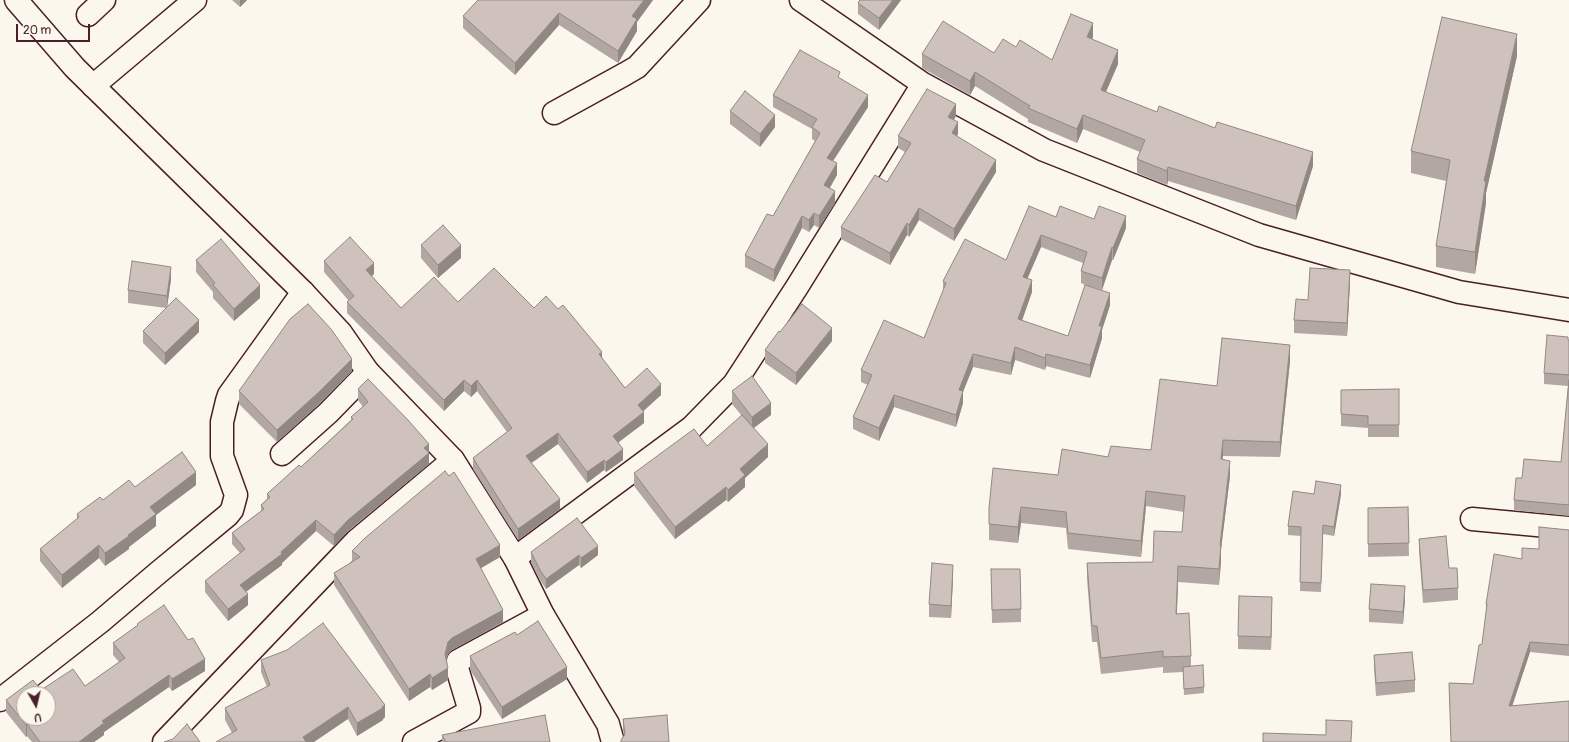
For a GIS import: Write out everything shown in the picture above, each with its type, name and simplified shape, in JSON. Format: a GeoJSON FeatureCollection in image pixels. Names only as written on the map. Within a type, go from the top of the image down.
{"type":"FeatureCollection","features":[{"type":"Feature","properties":{"kind":"street"},"geometry":{"type":"LineString","coordinates":[[16,0],[75,68],[303,292],[341,334],[368,372],[453,460],[515,558],[543,615],[608,724],[613,742]]}},
{"type":"Feature","properties":{"kind":"street"},"geometry":{"type":"LineString","coordinates":[[88,15],[104,0]]}},
{"type":"Feature","properties":{"kind":"street"},"geometry":{"type":"LineString","coordinates":[[93,86],[195,0]]}},
{"type":"Feature","properties":{"kind":"street"},"geometry":{"type":"LineString","coordinates":[[554,114],[637,67],[700,0]]}},
{"type":"Feature","properties":{"kind":"street"},"geometry":{"type":"LineString","coordinates":[[801,0],[923,84],[1044,150],[1259,235],[1459,292],[1569,310]]}},
{"type":"Feature","properties":{"kind":"street"},"geometry":{"type":"LineString","coordinates":[[515,558],[692,427],[734,384],[797,287],[923,84]]}},
{"type":"Feature","properties":{"kind":"street"},"geometry":{"type":"LineString","coordinates":[[0,700],[100,622],[228,515],[232,510],[236,494],[222,456],[222,422],[226,401],[303,292]]}},
{"type":"Feature","properties":{"kind":"street"},"geometry":{"type":"LineString","coordinates":[[282,454],[328,413],[368,372]]}},
{"type":"Feature","properties":{"kind":"street"},"geometry":{"type":"LineString","coordinates":[[164,742],[356,541],[453,460]]}},
{"type":"Feature","properties":{"kind":"street"},"geometry":{"type":"LineString","coordinates":[[1472,519],[1569,528]]}},
{"type":"Feature","properties":{"kind":"street"},"geometry":{"type":"LineString","coordinates":[[414,742],[469,712],[457,668],[458,661],[543,615]]}},
{"type":"Feature","properties":{"kind":"building"},"geometry":{"type":"Polygon","coordinates":[[[478,0],[644,0],[632,16],[637,19],[618,51],[559,13],[515,63],[463,16],[478,0]]]}},
{"type":"Feature","properties":{"kind":"building"},"geometry":{"type":"Polygon","coordinates":[[[860,0],[893,0],[879,18],[858,3],[860,0]]]}},
{"type":"Feature","properties":{"kind":"building"},"geometry":{"type":"Polygon","coordinates":[[[1071,14],[1093,23],[1087,37],[1118,50],[1101,90],[1157,112],[1159,106],[1215,128],[1217,122],[1313,152],[1296,206],[1168,167],[1167,171],[1137,159],[1145,140],[1083,115],[1077,129],[1028,108],[1030,106],[975,72],[970,81],[922,54],[943,21],[994,53],[1003,39],[1016,47],[1020,40],[1052,60],[1071,14]]]}},
{"type":"Feature","properties":{"kind":"building"},"geometry":{"type":"Polygon","coordinates":[[[1442,17],[1517,34],[1484,181],[1486,181],[1475,252],[1436,246],[1450,160],[1411,151],[1442,17]]]}},
{"type":"Feature","properties":{"kind":"building"},"geometry":{"type":"Polygon","coordinates":[[[800,50],[840,72],[838,77],[868,95],[827,158],[837,163],[824,185],[835,191],[819,216],[814,213],[809,220],[802,216],[774,270],[745,255],[767,214],[773,216],[820,133],[812,127],[817,119],[773,95],[800,50]]]}},
{"type":"Feature","properties":{"kind":"building"},"geometry":{"type":"Polygon","coordinates":[[[927,89],[956,104],[948,117],[958,122],[952,133],[996,160],[954,229],[919,208],[909,225],[907,223],[890,253],[841,227],[875,175],[887,182],[911,143],[898,136],[927,89]]]}},
{"type":"Feature","properties":{"kind":"building"},"geometry":{"type":"Polygon","coordinates":[[[745,91],[775,115],[760,134],[730,111],[745,91]]]}},
{"type":"Feature","properties":{"kind":"building"},"geometry":{"type":"Polygon","coordinates":[[[1029,206],[1056,217],[1060,206],[1094,219],[1099,206],[1126,216],[1113,248],[1112,247],[1102,278],[1081,271],[1087,252],[1041,235],[1023,277],[1032,280],[1018,319],[1068,336],[1085,285],[1110,293],[1099,326],[1102,326],[1090,365],[1046,354],[1045,358],[1015,347],[1011,363],[973,354],[959,390],[963,391],[956,415],[894,395],[879,428],[853,417],[872,375],[861,370],[884,320],[924,338],[946,283],[943,281],[965,239],[1006,260],[1029,206]]]}},
{"type":"Feature","properties":{"kind":"building"},"geometry":{"type":"Polygon","coordinates":[[[443,225],[461,245],[438,265],[421,245],[443,225]]]}},
{"type":"Feature","properties":{"kind":"building"},"geometry":{"type":"Polygon","coordinates":[[[350,237],[374,263],[366,270],[401,308],[434,277],[458,302],[494,268],[534,308],[546,296],[558,309],[563,305],[602,352],[599,354],[625,388],[647,368],[661,384],[638,405],[644,412],[613,436],[623,449],[606,462],[604,460],[587,472],[558,433],[526,456],[560,499],[518,529],[473,458],[512,428],[477,380],[471,386],[464,380],[444,400],[347,302],[354,296],[324,261],[350,237]]]}},
{"type":"Feature","properties":{"kind":"building"},"geometry":{"type":"Polygon","coordinates":[[[221,239],[260,285],[234,309],[213,285],[215,283],[196,260],[221,239]]]}},
{"type":"Feature","properties":{"kind":"building"},"geometry":{"type":"Polygon","coordinates":[[[132,261],[171,267],[167,296],[128,290],[132,261]]]}},
{"type":"Feature","properties":{"kind":"building"},"geometry":{"type":"Polygon","coordinates":[[[1310,268],[1350,270],[1347,323],[1294,320],[1296,299],[1308,300],[1310,268]]]}},
{"type":"Feature","properties":{"kind":"building"},"geometry":{"type":"Polygon","coordinates":[[[176,298],[199,320],[165,353],[143,331],[176,298]]]}},
{"type":"Feature","properties":{"kind":"building"},"geometry":{"type":"Polygon","coordinates":[[[308,304],[331,329],[352,359],[319,392],[277,430],[239,391],[290,319],[308,304]]]}},
{"type":"Feature","properties":{"kind":"building"},"geometry":{"type":"Polygon","coordinates":[[[802,304],[832,328],[796,373],[765,350],[802,304]]]}},
{"type":"Feature","properties":{"kind":"building"},"geometry":{"type":"Polygon","coordinates":[[[1547,335],[1568,337],[1569,375],[1544,373],[1547,335]]]}},
{"type":"Feature","properties":{"kind":"building"},"geometry":{"type":"Polygon","coordinates":[[[1222,338],[1290,345],[1280,442],[1223,440],[1221,459],[1230,461],[1220,545],[1219,569],[1178,566],[1176,614],[1189,613],[1191,656],[1163,657],[1163,651],[1101,658],[1097,626],[1092,626],[1087,563],[1153,562],[1154,531],[1182,532],[1185,496],[1146,491],[1141,541],[1068,533],[1066,512],[1021,507],[1018,527],[989,524],[993,468],[1058,475],[1062,449],[1108,457],[1111,446],[1151,450],[1160,379],[1217,386],[1222,338]]]}},
{"type":"Feature","properties":{"kind":"building"},"geometry":{"type":"Polygon","coordinates":[[[752,376],[771,403],[752,417],[732,391],[752,376]]]}},
{"type":"Feature","properties":{"kind":"building"},"geometry":{"type":"Polygon","coordinates":[[[368,379],[429,444],[424,448],[429,453],[348,520],[334,535],[316,520],[281,552],[282,554],[240,585],[248,594],[228,609],[205,581],[245,549],[232,533],[264,509],[261,505],[270,497],[267,494],[299,465],[301,467],[353,419],[351,417],[368,402],[358,389],[368,379]]]}},
{"type":"Feature","properties":{"kind":"building"},"geometry":{"type":"Polygon","coordinates":[[[1569,380],[1569,505],[1514,500],[1516,478],[1522,478],[1524,459],[1561,462],[1569,380]]]}},
{"type":"Feature","properties":{"kind":"building"},"geometry":{"type":"Polygon","coordinates":[[[1399,389],[1399,425],[1368,425],[1368,416],[1341,414],[1341,390],[1399,389]]]}},
{"type":"Feature","properties":{"kind":"building"},"geometry":{"type":"Polygon","coordinates":[[[742,415],[768,444],[740,469],[745,475],[728,490],[726,487],[675,527],[634,473],[694,429],[707,446],[742,415]]]}},
{"type":"Feature","properties":{"kind":"building"},"geometry":{"type":"Polygon","coordinates":[[[182,452],[196,472],[150,507],[156,514],[105,553],[99,545],[62,575],[40,549],[79,517],[77,514],[100,497],[103,500],[129,480],[135,487],[182,452]]]}},
{"type":"Feature","properties":{"kind":"building"},"geometry":{"type":"Polygon","coordinates":[[[445,471],[449,476],[454,472],[500,545],[476,559],[503,610],[452,638],[448,642],[445,654],[448,668],[432,678],[430,674],[409,689],[334,573],[360,557],[352,551],[365,538],[445,471]]]}},
{"type":"Feature","properties":{"kind":"building"},"geometry":{"type":"Polygon","coordinates":[[[1316,481],[1341,485],[1334,527],[1323,525],[1321,583],[1300,582],[1301,527],[1288,526],[1293,491],[1314,494],[1316,481]]]}},
{"type":"Feature","properties":{"kind":"building"},"geometry":{"type":"Polygon","coordinates":[[[1408,507],[1409,543],[1368,544],[1368,508],[1408,507]]]}},
{"type":"Feature","properties":{"kind":"building"},"geometry":{"type":"Polygon","coordinates":[[[577,518],[598,546],[581,558],[579,555],[546,579],[531,552],[577,518]]]}},
{"type":"Feature","properties":{"kind":"building"},"geometry":{"type":"Polygon","coordinates":[[[1539,527],[1569,530],[1569,645],[1530,642],[1509,706],[1569,701],[1569,742],[1451,742],[1449,683],[1473,684],[1479,645],[1482,644],[1486,604],[1494,554],[1522,559],[1522,548],[1539,549],[1539,527]]]}},
{"type":"Feature","properties":{"kind":"building"},"geometry":{"type":"Polygon","coordinates":[[[1446,536],[1449,568],[1457,568],[1458,588],[1423,590],[1419,539],[1446,536]]]}},
{"type":"Feature","properties":{"kind":"building"},"geometry":{"type":"Polygon","coordinates":[[[932,563],[953,565],[951,606],[929,604],[932,563]]]}},
{"type":"Feature","properties":{"kind":"building"},"geometry":{"type":"Polygon","coordinates":[[[991,569],[1020,569],[1021,609],[992,610],[991,569]]]}},
{"type":"Feature","properties":{"kind":"building"},"geometry":{"type":"Polygon","coordinates":[[[1371,584],[1405,586],[1403,612],[1369,609],[1371,584]]]}},
{"type":"Feature","properties":{"kind":"building"},"geometry":{"type":"Polygon","coordinates":[[[1239,596],[1272,597],[1271,637],[1238,636],[1239,596]]]}},
{"type":"Feature","properties":{"kind":"building"},"geometry":{"type":"Polygon","coordinates":[[[164,605],[188,640],[193,638],[205,659],[172,679],[169,675],[102,721],[104,723],[79,742],[40,742],[28,726],[56,726],[56,686],[47,686],[73,669],[85,686],[125,658],[113,643],[138,625],[137,624],[164,605]]]}},
{"type":"Feature","properties":{"kind":"building"},"geometry":{"type":"Polygon","coordinates":[[[538,621],[567,667],[502,707],[470,656],[515,632],[517,635],[538,621]]]}},
{"type":"Feature","properties":{"kind":"building"},"geometry":{"type":"Polygon","coordinates":[[[323,623],[385,705],[382,707],[383,708],[357,723],[348,707],[303,737],[306,742],[216,742],[237,730],[225,708],[270,685],[261,660],[287,650],[323,623]]]}},
{"type":"Feature","properties":{"kind":"building"},"geometry":{"type":"Polygon","coordinates":[[[1412,652],[1415,680],[1376,683],[1374,655],[1412,652]]]}},
{"type":"Feature","properties":{"kind":"building"},"geometry":{"type":"Polygon","coordinates":[[[1203,665],[1204,687],[1184,689],[1183,667],[1203,665]]]}},
{"type":"Feature","properties":{"kind":"building"},"geometry":{"type":"Polygon","coordinates":[[[33,680],[38,686],[25,686],[33,680]]]}},
{"type":"Feature","properties":{"kind":"building"},"geometry":{"type":"Polygon","coordinates":[[[16,693],[16,712],[6,700],[16,693]]]}},
{"type":"Feature","properties":{"kind":"building"},"geometry":{"type":"Polygon","coordinates":[[[545,715],[550,742],[446,742],[442,735],[545,715]]]}},
{"type":"Feature","properties":{"kind":"building"},"geometry":{"type":"Polygon","coordinates":[[[667,715],[669,742],[621,742],[625,734],[623,719],[667,715]]]}},
{"type":"Feature","properties":{"kind":"building"},"geometry":{"type":"Polygon","coordinates":[[[1326,720],[1352,721],[1351,742],[1263,742],[1263,733],[1326,735],[1326,720]]]}},
{"type":"Feature","properties":{"kind":"building"},"geometry":{"type":"Polygon","coordinates":[[[187,724],[200,742],[164,742],[173,739],[187,724]]]}}]}
